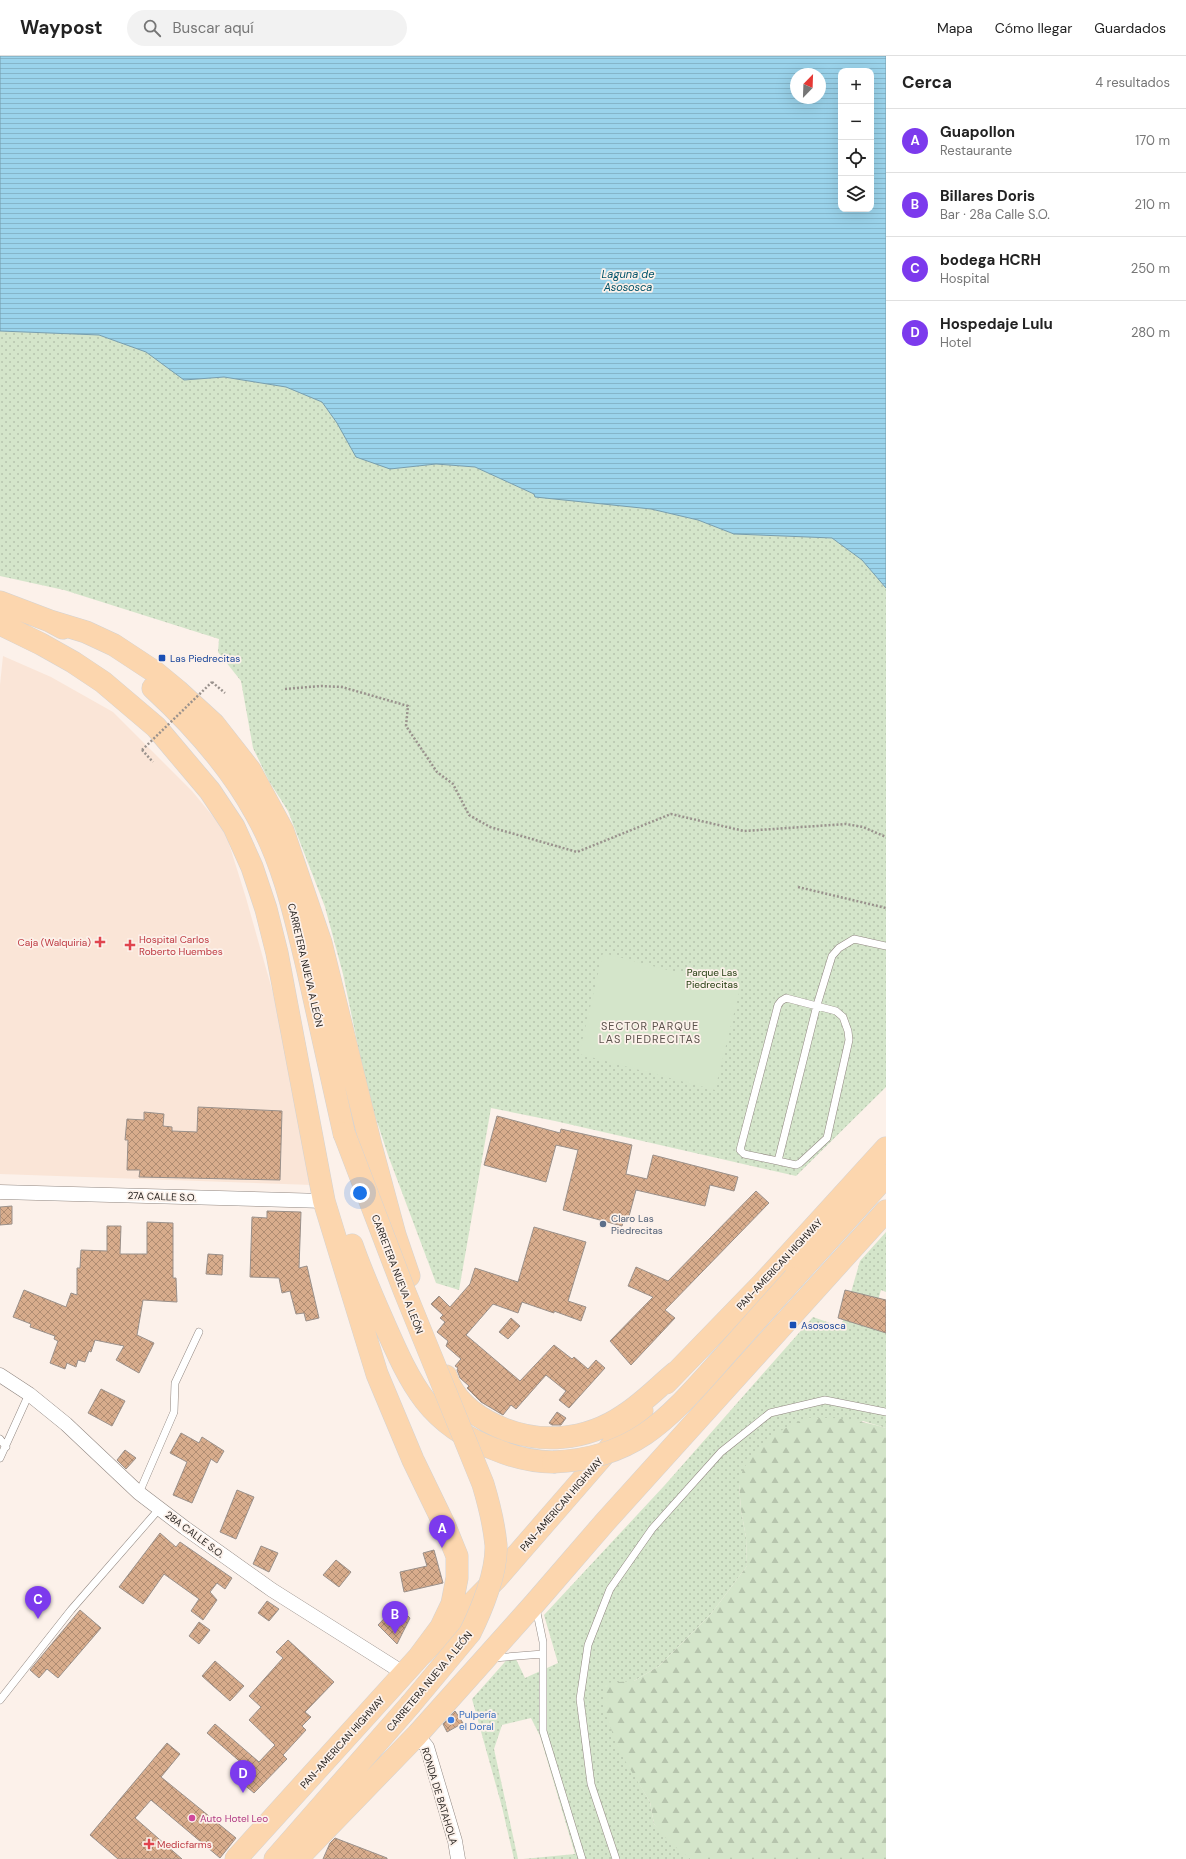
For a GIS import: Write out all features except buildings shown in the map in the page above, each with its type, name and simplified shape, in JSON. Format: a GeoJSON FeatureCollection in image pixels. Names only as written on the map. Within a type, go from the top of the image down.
{"type":"FeatureCollection","features":[{"type":"Feature","properties":{"kind":"highway","name":"CARRETERA NUEVA A LEÓN"},"geometry":{"type":"LineString","coordinates":[[0,602],[50,621],[97,647],[148,683],[174,707],[203,738],[232,774],[257,815],[278,862],[293,907],[344,1133],[404,1290],[483,1484],[492,1516],[496,1546],[494,1565],[487,1590],[470,1634],[366,1756],[275,1859]]}},
{"type":"Feature","properties":{"kind":"highway"},"geometry":{"type":"LineString","coordinates":[[0,617],[15,619],[47,633],[78,650],[107,668],[130,685],[172,723],[184,731],[203,738]]}},
{"type":"Feature","properties":{"kind":"highway"},"geometry":{"type":"LineString","coordinates":[[50,621],[86,632],[114,645],[155,672],[178,691],[214,724],[250,770],[283,831],[321,943],[395,1235],[447,1380],[456,1395],[466,1406],[485,1421],[512,1433],[538,1438],[568,1438],[593,1431],[624,1415],[676,1372]]}},
{"type":"Feature","properties":{"kind":"highway"},"geometry":{"type":"LineString","coordinates":[[0,624],[41,644],[103,682],[156,727],[210,790],[234,828],[252,867],[266,909],[347,1229],[361,1270],[412,1383],[424,1400],[443,1421],[462,1434],[484,1446],[524,1460],[542,1462],[569,1461],[600,1456],[623,1447],[643,1436],[670,1416],[886,1176]]}},
{"type":"Feature","properties":{"kind":"highway"},"geometry":{"type":"LineString","coordinates":[[277,953],[324,1201],[377,1374],[413,1460],[444,1524],[457,1556],[457,1578],[452,1604],[441,1627],[411,1666]]}},
{"type":"Feature","properties":{"kind":"highway","name":"PAN-AMERICAN HIGHWAY"},"geometry":{"type":"LineString","coordinates":[[236,1859],[411,1666],[496,1579],[676,1372],[762,1284],[886,1148]]}},
{"type":"Feature","properties":{"kind":"highway"},"geometry":{"type":"LineString","coordinates":[[297,1859],[417,1734],[535,1603],[605,1522],[886,1211]]}},
{"type":"Feature","properties":{"kind":"street","name":"27A CALLE S.O."},"geometry":{"type":"LineString","coordinates":[[0,1192],[324,1201]]}},
{"type":"Feature","properties":{"kind":"street","name":"28A CALLE S.O."},"geometry":{"type":"LineString","coordinates":[[0,1374],[29,1394],[66,1424],[139,1492],[272,1590],[411,1666]]}},
{"type":"Feature","properties":{"kind":"street","name":"RONDA DE BATAHOLA"},"geometry":{"type":"LineString","coordinates":[[417,1734],[427,1747],[455,1841],[458,1859]]}},
{"type":"Feature","properties":{"kind":"lane"},"geometry":{"type":"LineString","coordinates":[[778,1161],[817,1005],[832,956],[839,948],[854,939],[886,946]]}},
{"type":"Feature","properties":{"kind":"lane"},"geometry":{"type":"LineString","coordinates":[[786,998],[817,1005],[836,1011],[843,1017],[849,1040],[827,1138],[796,1165],[744,1154],[740,1150],[778,1005],[786,998]]}},
{"type":"Feature","properties":{"kind":"lane"},"geometry":{"type":"LineString","coordinates":[[139,1492],[174,1412],[175,1383],[199,1332]]}},
{"type":"Feature","properties":{"kind":"lane"},"geometry":{"type":"LineString","coordinates":[[0,1458],[29,1394]]}},
{"type":"Feature","properties":{"kind":"lane"},"geometry":{"type":"LineString","coordinates":[[616,1859],[591,1784],[580,1699],[588,1646],[610,1589],[652,1529],[721,1452],[770,1413],[825,1400],[886,1412]]}},
{"type":"Feature","properties":{"kind":"lane"},"geometry":{"type":"LineString","coordinates":[[0,1439],[6,1447]]}},
{"type":"Feature","properties":{"kind":"lane"},"geometry":{"type":"LineString","coordinates":[[0,1700],[71,1610],[160,1508]]}},
{"type":"Feature","properties":{"kind":"lane"},"geometry":{"type":"LineString","coordinates":[[535,1603],[543,1642],[543,1731],[582,1859]]}},
{"type":"Feature","properties":{"kind":"lane"},"geometry":{"type":"LineString","coordinates":[[485,1659],[543,1654]]}},
{"type":"Feature","properties":{"kind":"path"},"geometry":{"type":"LineString","coordinates":[[153,762],[142,750],[212,682],[225,693]]}},
{"type":"Feature","properties":{"kind":"path"},"geometry":{"type":"LineString","coordinates":[[285,689],[320,686],[342,687],[408,706],[406,726],[437,772],[453,784],[469,815],[490,827],[577,852],[670,814],[744,831],[846,824],[863,826],[886,837]]}},
{"type":"Feature","properties":{"kind":"path"},"geometry":{"type":"LineString","coordinates":[[798,887],[886,908]]}},
{"type":"Feature","properties":{"kind":"shaded area","name":"Hospital Carlos Roberto Huembes"},"geometry":{"type":"Polygon","coordinates":[[[3,656],[51,677],[113,712],[192,791],[225,831],[273,993],[313,1185],[0,1174],[0,685],[3,656]]]}},
{"type":"Feature","properties":{"kind":"green space","name":"Parque Las Piedrecitas"},"geometry":{"type":"Polygon","coordinates":[[[0,331],[99,335],[146,352],[184,380],[224,377],[286,387],[322,402],[337,423],[390,469],[436,464],[475,467],[534,494],[651,509],[698,520],[734,534],[832,538],[862,560],[886,588],[886,1087],[796,1176],[555,1121],[491,1108],[459,1290],[436,1283],[388,1155],[368,1094],[343,974],[325,907],[288,811],[269,781],[253,748],[241,681],[218,652],[219,639],[64,590],[0,576],[0,331]]]}},
{"type":"Feature","properties":{"kind":"green space"},"geometry":{"type":"Polygon","coordinates":[[[603,953],[740,989],[715,1090],[579,1054],[603,953]]]}},
{"type":"Feature","properties":{"kind":"green space"},"geometry":{"type":"Polygon","coordinates":[[[886,1232],[886,1292],[881,1290],[870,1328],[886,1333],[886,1428],[863,1421],[739,1484],[741,1510],[746,1537],[747,1566],[711,1614],[659,1666],[634,1681],[636,1778],[650,1802],[654,1824],[691,1859],[523,1859],[575,1854],[540,1736],[531,1718],[502,1725],[494,1749],[518,1859],[514,1859],[502,1807],[472,1699],[513,1653],[525,1678],[558,1663],[544,1615],[664,1486],[813,1317],[841,1327],[860,1261],[886,1232]]]}},
{"type":"Feature","properties":{"kind":"green space"},"geometry":{"type":"Polygon","coordinates":[[[806,1418],[847,1420],[886,1428],[886,1859],[691,1859],[670,1843],[654,1824],[650,1802],[618,1749],[605,1712],[603,1683],[634,1681],[659,1666],[711,1614],[747,1566],[746,1537],[741,1510],[739,1484],[743,1469],[760,1447],[778,1432],[806,1418]]]}},
{"type":"Feature","properties":{"kind":"water","name":"Laguna de Asososca"},"geometry":{"type":"Polygon","coordinates":[[[0,56],[886,56],[886,588],[862,560],[832,538],[734,534],[698,520],[651,509],[535,497],[534,494],[475,467],[436,464],[390,469],[356,457],[337,423],[322,402],[286,387],[224,377],[184,380],[146,352],[99,335],[0,331],[0,56]]]}},
{"type":"Feature","properties":{"kind":"place","name":"Las Piedrecitas"},"geometry":{"type":"Point","coordinates":[162,658]}},
{"type":"Feature","properties":{"kind":"place","name":"Caja (Walquiria)"},"geometry":{"type":"Point","coordinates":[100,942]}},
{"type":"Feature","properties":{"kind":"place","name":"Hospital Carlos Roberto Huembes"},"geometry":{"type":"Point","coordinates":[130,945]}},
{"type":"Feature","properties":{"kind":"place","name":"Claro Las Piedrecitas"},"geometry":{"type":"Point","coordinates":[603,1224]}},
{"type":"Feature","properties":{"kind":"place","name":"Asososca"},"geometry":{"type":"Point","coordinates":[793,1325]}},
{"type":"Feature","properties":{"kind":"place","name":"Guapollon"},"geometry":{"type":"Point","coordinates":[442,1548]}},
{"type":"Feature","properties":{"kind":"place","name":"bodega HCRH"},"geometry":{"type":"Point","coordinates":[38,1619]}},
{"type":"Feature","properties":{"kind":"place","name":"Billares Doris"},"geometry":{"type":"Point","coordinates":[395,1634]}},
{"type":"Feature","properties":{"kind":"place","name":"Pulpería el Doral"},"geometry":{"type":"Point","coordinates":[451,1720]}},
{"type":"Feature","properties":{"kind":"place","name":"Hospedaje Lulu"},"geometry":{"type":"Point","coordinates":[243,1793]}},
{"type":"Feature","properties":{"kind":"place","name":"Auto Hotel Leo"},"geometry":{"type":"Point","coordinates":[192,1818]}},
{"type":"Feature","properties":{"kind":"place","name":"Medicfarms"},"geometry":{"type":"Point","coordinates":[149,1844]}},
{"type":"Feature","properties":{"kind":"district","name":"SECTOR PARQUE LAS PIEDRECITAS"},"geometry":{"type":"Point","coordinates":[650,1032]}}]}
